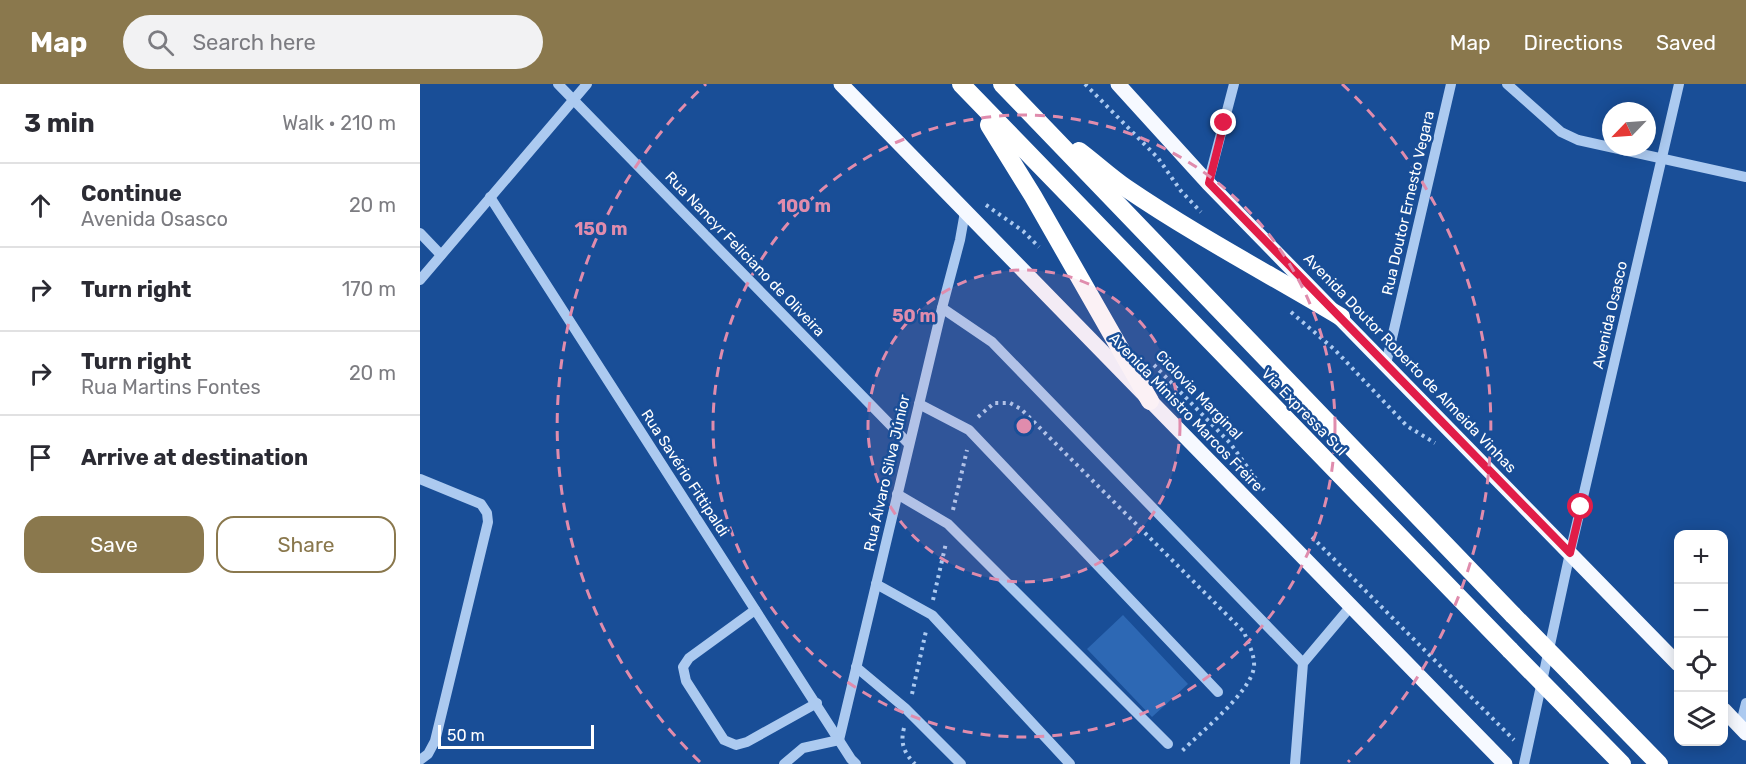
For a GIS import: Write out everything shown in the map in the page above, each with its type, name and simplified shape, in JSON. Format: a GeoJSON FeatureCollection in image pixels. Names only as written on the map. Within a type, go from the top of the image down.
{"type":"FeatureCollection","features":[{"type":"Feature","properties":{"kind":"highway","name":"Via Expressa Sul"},"geometry":{"type":"LineString","coordinates":[[961,84],[1622,764]]}},
{"type":"Feature","properties":{"kind":"highway"},"geometry":{"type":"LineString","coordinates":[[961,84],[1008,153],[1150,402]]}},
{"type":"Feature","properties":{"kind":"highway","name":"Via Expressa Sul"},"geometry":{"type":"LineString","coordinates":[[1002,84],[1659,764]]}},
{"type":"Feature","properties":{"kind":"highway"},"geometry":{"type":"LineString","coordinates":[[1023,106],[1132,192],[1222,249],[1341,317]]}},
{"type":"Feature","properties":{"kind":"main road","name":"Avenida Ministro Marcos Freire"},"geometry":{"type":"LineString","coordinates":[[841,84],[1505,764]]}},
{"type":"Feature","properties":{"kind":"main road","name":"Avenida Doutor Roberto de Almeida Vinhas"},"geometry":{"type":"LineString","coordinates":[[1118,84],[1209,183],[1674,660]]}},
{"type":"Feature","properties":{"kind":"main road"},"geometry":{"type":"LineString","coordinates":[[1728,714],[1743,730]]}},
{"type":"Feature","properties":{"kind":"street","name":"Rua Nancyr Feliciano de Oliveira"},"geometry":{"type":"LineString","coordinates":[[558,84],[909,444]]}},
{"type":"Feature","properties":{"kind":"street"},"geometry":{"type":"LineString","coordinates":[[420,280],[587,84]]}},
{"type":"Feature","properties":{"kind":"street"},"geometry":{"type":"LineString","coordinates":[[1209,183],[1234,84]]}},
{"type":"Feature","properties":{"kind":"street","name":"Rua Doutor Ernesto Vegara"},"geometry":{"type":"LineString","coordinates":[[1386,364],[1451,84]]}},
{"type":"Feature","properties":{"kind":"street"},"geometry":{"type":"LineString","coordinates":[[1507,84],[1561,132],[1578,140],[1746,177]]}},
{"type":"Feature","properties":{"kind":"street","name":"Avenida Osasco"},"geometry":{"type":"LineString","coordinates":[[1524,764],[1678,84]]}},
{"type":"Feature","properties":{"kind":"street","name":"Rua Savério Fittipaldi"},"geometry":{"type":"LineString","coordinates":[[490,197],[817,703],[852,762]]}},
{"type":"Feature","properties":{"kind":"street","name":"Rua Álvaro Silva Júnior"},"geometry":{"type":"LineString","coordinates":[[839,740],[965,212]]}},
{"type":"Feature","properties":{"kind":"street"},"geometry":{"type":"LineString","coordinates":[[420,233],[441,255]]}},
{"type":"Feature","properties":{"kind":"street"},"geometry":{"type":"LineString","coordinates":[[942,308],[992,342],[1303,663]]}},
{"type":"Feature","properties":{"kind":"street"},"geometry":{"type":"LineString","coordinates":[[919,404],[971,432],[1218,692]]}},
{"type":"Feature","properties":{"kind":"street"},"geometry":{"type":"LineString","coordinates":[[420,479],[481,504],[487,513],[488,522],[435,741],[428,754],[420,760]]}},
{"type":"Feature","properties":{"kind":"street"},"geometry":{"type":"LineString","coordinates":[[897,494],[950,526],[1168,744]]}},
{"type":"Feature","properties":{"kind":"street"},"geometry":{"type":"LineString","coordinates":[[876,584],[930,614],[1070,764]]}},
{"type":"Feature","properties":{"kind":"street"},"geometry":{"type":"LineString","coordinates":[[1294,764],[1303,663],[1351,606]]}},
{"type":"Feature","properties":{"kind":"street"},"geometry":{"type":"LineString","coordinates":[[755,610],[688,658],[683,667],[686,681],[724,740],[736,745],[747,742],[817,703]]}},
{"type":"Feature","properties":{"kind":"street"},"geometry":{"type":"LineString","coordinates":[[856,667],[908,711],[961,764]]}},
{"type":"Feature","properties":{"kind":"street"},"geometry":{"type":"LineString","coordinates":[[1743,730],[1746,703]]}},
{"type":"Feature","properties":{"kind":"street"},"geometry":{"type":"LineString","coordinates":[[784,764],[803,748],[839,740]]}},
{"type":"Feature","properties":{"kind":"path"},"geometry":{"type":"LineString","coordinates":[[1085,84],[1158,158],[1181,191],[1203,214]]}},
{"type":"Feature","properties":{"kind":"path"},"geometry":{"type":"LineString","coordinates":[[983,203],[1023,231],[1044,254]]}},
{"type":"Feature","properties":{"kind":"path"},"geometry":{"type":"LineString","coordinates":[[1289,310],[1335,350],[1411,430],[1438,445]]}},
{"type":"Feature","properties":{"kind":"path","name":"Ciclovia Marginal"},"geometry":{"type":"LineString","coordinates":[[1150,362],[1230,443],[1265,490]]}},
{"type":"Feature","properties":{"kind":"path"},"geometry":{"type":"LineString","coordinates":[[915,764],[909,758],[901,740],[974,421],[994,403],[1010,403],[1021,409],[1244,632],[1252,651],[1254,664],[1252,676],[1244,690],[1177,756]]}},
{"type":"Feature","properties":{"kind":"path"},"geometry":{"type":"LineString","coordinates":[[1307,533],[1527,752]]}},
{"type":"Feature","properties":{"kind":"shaded area"},"geometry":{"type":"Polygon","coordinates":[[[1123,615],[1188,684],[1152,717],[1087,649],[1123,615]]]}},
{"type":"Feature","properties":{"kind":"route"},"geometry":{"type":"LineString","coordinates":[[1224,123],[1209,183],[1570,553],[1581,507]]}}]}
